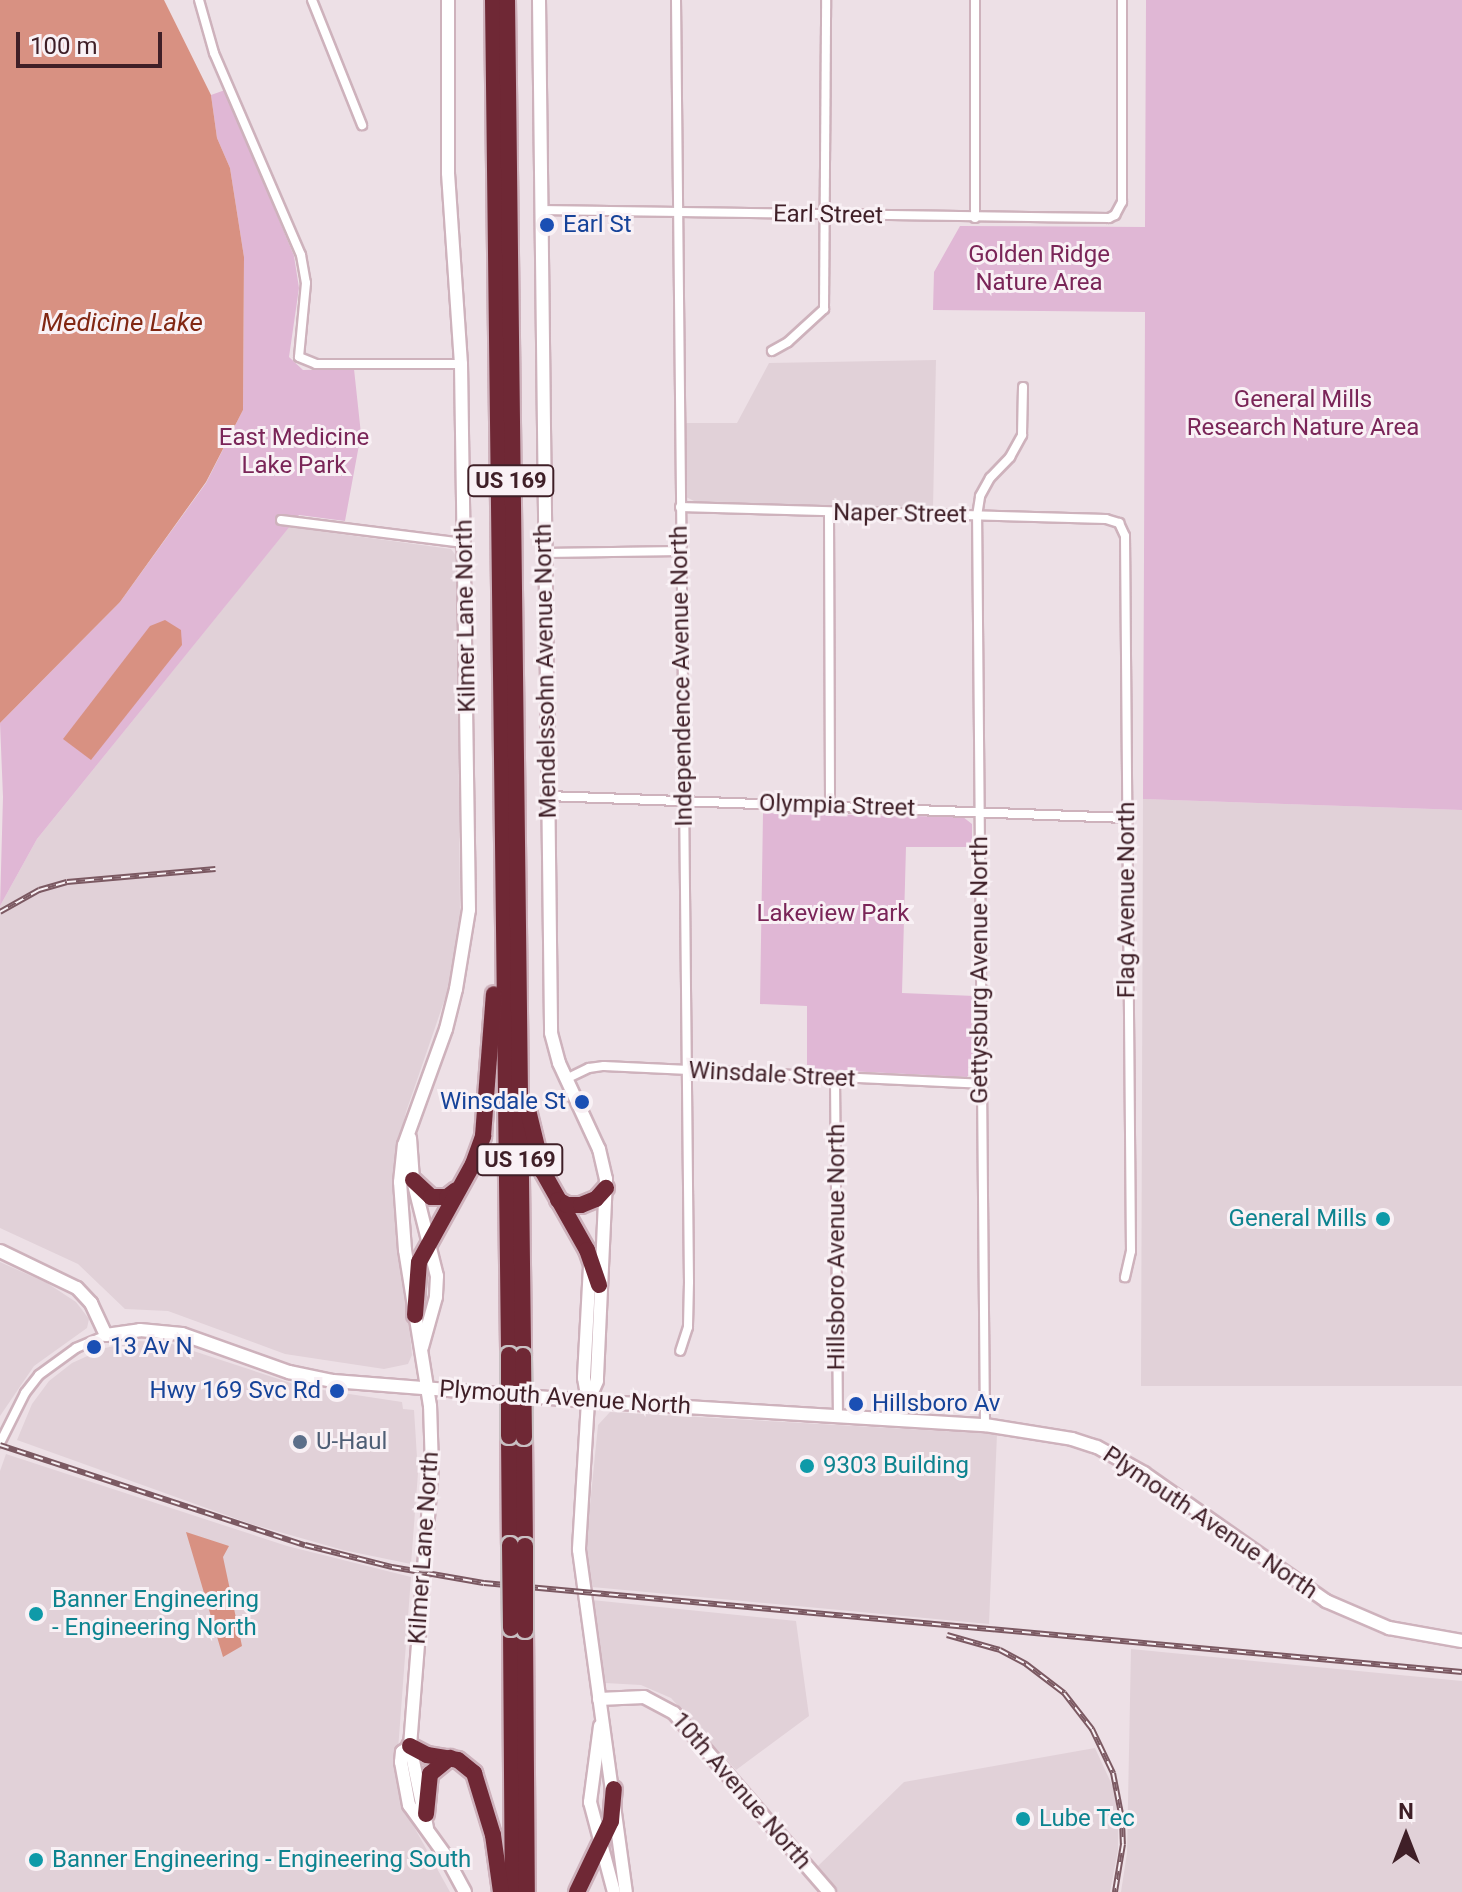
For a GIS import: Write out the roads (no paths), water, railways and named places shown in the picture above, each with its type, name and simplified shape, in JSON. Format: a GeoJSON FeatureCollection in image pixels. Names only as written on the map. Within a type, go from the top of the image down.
{"type":"FeatureCollection","features":[{"type":"Feature","properties":{"kind":"highway","name":"US 169"},"geometry":{"type":"LineString","coordinates":[[493,0],[502,865],[516,1356]]}},
{"type":"Feature","properties":{"kind":"highway","name":"US 169"},"geometry":{"type":"LineString","coordinates":[[507,0],[518,963],[517,1545],[527,1892]]}},
{"type":"Feature","properties":{"kind":"highway"},"geometry":{"type":"LineString","coordinates":[[415,1315],[416,1274],[429,1241],[463,1183],[479,1148],[486,1116],[502,865]]}},
{"type":"Feature","properties":{"kind":"highway"},"geometry":{"type":"LineString","coordinates":[[518,963],[530,1123],[543,1172],[591,1260],[599,1285]]}},
{"type":"Feature","properties":{"kind":"highway"},"geometry":{"type":"LineString","coordinates":[[413,1180],[425,1194],[441,1198],[453,1193],[463,1183]]}},
{"type":"Feature","properties":{"kind":"highway"},"geometry":{"type":"LineString","coordinates":[[558,1200],[574,1206],[589,1203],[606,1188]]}},
{"type":"Feature","properties":{"kind":"highway","name":"US 169"},"geometry":{"type":"LineString","coordinates":[[513,1892],[518,1629]]}},
{"type":"Feature","properties":{"kind":"highway"},"geometry":{"type":"LineString","coordinates":[[410,1746],[427,1755],[466,1764],[478,1781],[493,1835],[501,1892]]}},
{"type":"Feature","properties":{"kind":"highway"},"geometry":{"type":"LineString","coordinates":[[427,1821],[430,1774],[450,1758]]}},
{"type":"Feature","properties":{"kind":"highway"},"geometry":{"type":"LineString","coordinates":[[577,1892],[611,1821],[614,1789]]}},
{"type":"Feature","properties":{"kind":"street"},"geometry":{"type":"LineString","coordinates":[[199,0],[214,53],[301,255],[306,283],[297,351],[304,362],[461,364]]}},
{"type":"Feature","properties":{"kind":"street"},"geometry":{"type":"LineString","coordinates":[[312,0],[362,125]]}},
{"type":"Feature","properties":{"kind":"street","name":"Kilmer Lane North"},"geometry":{"type":"LineString","coordinates":[[448,0],[448,173],[461,364],[467,926],[446,1029],[401,1158],[400,1195],[426,1389],[432,1468],[410,1746],[402,1752],[402,1781],[415,1817],[427,1821],[465,1892]]}},
{"type":"Feature","properties":{"kind":"street","name":"Mendelssohn Avenue North"},"geometry":{"type":"LineString","coordinates":[[539,0],[551,1033],[566,1079],[599,1149],[606,1188],[599,1285],[597,1381],[588,1401]]}},
{"type":"Feature","properties":{"kind":"street","name":"Independence Avenue North"},"geometry":{"type":"LineString","coordinates":[[676,0],[689,1282],[688,1327],[680,1351]]}},
{"type":"Feature","properties":{"kind":"street"},"geometry":{"type":"LineString","coordinates":[[772,351],[788,342],[824,309],[826,0]]}},
{"type":"Feature","properties":{"kind":"street"},"geometry":{"type":"LineString","coordinates":[[975,0],[975,218]]}},
{"type":"Feature","properties":{"kind":"street","name":"Earl Street"},"geometry":{"type":"LineString","coordinates":[[540,210],[975,218],[1102,218],[1115,215],[1122,202],[1122,0]]}},
{"type":"Feature","properties":{"kind":"street","name":"Gettysburg Avenue North"},"geometry":{"type":"LineString","coordinates":[[985,1425],[977,516],[980,496],[990,478],[1010,457],[1022,435],[1023,387]]}},
{"type":"Feature","properties":{"kind":"street","name":"Naper Street"},"geometry":{"type":"LineString","coordinates":[[680,507],[1106,519],[1119,523]]}},
{"type":"Feature","properties":{"kind":"street"},"geometry":{"type":"LineString","coordinates":[[829,512],[830,806]]}},
{"type":"Feature","properties":{"kind":"street"},"geometry":{"type":"LineString","coordinates":[[281,520],[464,543]]}},
{"type":"Feature","properties":{"kind":"street","name":"Flag Avenue North"},"geometry":{"type":"LineString","coordinates":[[1119,523],[1125,536],[1131,1251],[1125,1277]]}},
{"type":"Feature","properties":{"kind":"street"},"geometry":{"type":"LineString","coordinates":[[544,553],[681,551]]}},
{"type":"Feature","properties":{"kind":"street","name":"Olympia Street"},"geometry":{"type":"LineString","coordinates":[[548,796],[1127,818]]}},
{"type":"Feature","properties":{"kind":"street","name":"Winsdale Street"},"geometry":{"type":"LineString","coordinates":[[566,1079],[589,1068],[604,1066],[981,1084]]}},
{"type":"Feature","properties":{"kind":"street","name":"Hillsboro Avenue North"},"geometry":{"type":"LineString","coordinates":[[835,1078],[838,1415]]}},
{"type":"Feature","properties":{"kind":"street","name":"Kilmer Lane North"},"geometry":{"type":"LineString","coordinates":[[410,1127],[413,1180],[437,1276],[436,1297],[421,1351]]}},
{"type":"Feature","properties":{"kind":"street","name":"Mendelssohn Avenue North"},"geometry":{"type":"LineString","coordinates":[[606,1188],[591,1260],[584,1378],[588,1401],[579,1550],[626,1892]]}},
{"type":"Feature","properties":{"kind":"street"},"geometry":{"type":"LineString","coordinates":[[0,1251],[65,1281],[86,1296],[106,1335],[76,1348],[39,1375],[25,1393],[0,1443]]}},
{"type":"Feature","properties":{"kind":"street","name":"Plymouth Avenue North"},"geometry":{"type":"LineString","coordinates":[[106,1335],[140,1330],[182,1334],[289,1372],[363,1385],[985,1425],[1044,1432],[1097,1447],[1144,1473],[1326,1601],[1389,1628],[1462,1641]]}},
{"type":"Feature","properties":{"kind":"street","name":"10th Avenue North"},"geometry":{"type":"LineString","coordinates":[[599,1699],[644,1697],[674,1713],[829,1892]]}},
{"type":"Feature","properties":{"kind":"street","name":"Mendelssohn Avenue North"},"geometry":{"type":"LineString","coordinates":[[599,1699],[600,1740],[590,1795],[614,1892]]}},
{"type":"Feature","properties":{"kind":"water","name":"Medicine Lake"},"geometry":{"type":"Polygon","coordinates":[[[0,0],[164,0],[211,95],[217,138],[230,168],[244,257],[243,410],[206,482],[120,602],[0,723],[0,0]]]}},
{"type":"Feature","properties":{"kind":"water"},"geometry":{"type":"Polygon","coordinates":[[[165,620],[181,630],[182,645],[91,760],[63,739],[150,626],[165,620]]]}},
{"type":"Feature","properties":{"kind":"water"},"geometry":{"type":"Polygon","coordinates":[[[186,1532],[229,1546],[223,1557],[242,1646],[223,1657],[186,1532]]]}},
{"type":"Feature","properties":{"kind":"railway"},"geometry":{"type":"LineString","coordinates":[[0,912],[39,890],[67,882],[215,869]]}},
{"type":"Feature","properties":{"kind":"railway"},"geometry":{"type":"LineString","coordinates":[[0,1445],[305,1545],[392,1567],[484,1583],[1462,1672]]}},
{"type":"Feature","properties":{"kind":"railway"},"geometry":{"type":"LineString","coordinates":[[947,1635],[1000,1650],[1026,1664],[1064,1693],[1092,1729],[1113,1773],[1122,1819],[1123,1844],[1115,1892]]}},
{"type":"Feature","properties":{"kind":"place","name":"Earl St"},"geometry":{"type":"Point","coordinates":[547,225]}},
{"type":"Feature","properties":{"kind":"place","name":"Winsdale St"},"geometry":{"type":"Point","coordinates":[582,1102]}},
{"type":"Feature","properties":{"kind":"place","name":"General Mills"},"geometry":{"type":"Point","coordinates":[1383,1219]}},
{"type":"Feature","properties":{"kind":"place","name":"13 Av N"},"geometry":{"type":"Point","coordinates":[94,1347]}},
{"type":"Feature","properties":{"kind":"place","name":"Hwy 169 Svc Rd"},"geometry":{"type":"Point","coordinates":[337,1391]}},
{"type":"Feature","properties":{"kind":"place","name":"Hillsboro Av"},"geometry":{"type":"Point","coordinates":[856,1404]}},
{"type":"Feature","properties":{"kind":"place","name":"U-Haul"},"geometry":{"type":"Point","coordinates":[300,1442]}},
{"type":"Feature","properties":{"kind":"place","name":"9303 Building"},"geometry":{"type":"Point","coordinates":[807,1466]}},
{"type":"Feature","properties":{"kind":"place","name":"Banner Engineering - Engineering North"},"geometry":{"type":"Point","coordinates":[36,1614]}},
{"type":"Feature","properties":{"kind":"place","name":"Lube Tec"},"geometry":{"type":"Point","coordinates":[1023,1819]}},
{"type":"Feature","properties":{"kind":"place","name":"Banner Engineering - Engineering South"},"geometry":{"type":"Point","coordinates":[36,1860]}},
{"type":"Feature","properties":{"kind":"park label","name":"Golden Ridge Nature Area"},"geometry":{"type":"Point","coordinates":[1039,269]}},
{"type":"Feature","properties":{"kind":"park label","name":"General Mills Research Nature Area"},"geometry":{"type":"Point","coordinates":[1303,414]}},
{"type":"Feature","properties":{"kind":"park label","name":"East Medicine Lake Park"},"geometry":{"type":"Point","coordinates":[294,452]}},
{"type":"Feature","properties":{"kind":"park label","name":"Lakeview Park"},"geometry":{"type":"Point","coordinates":[833,914]}}]}
